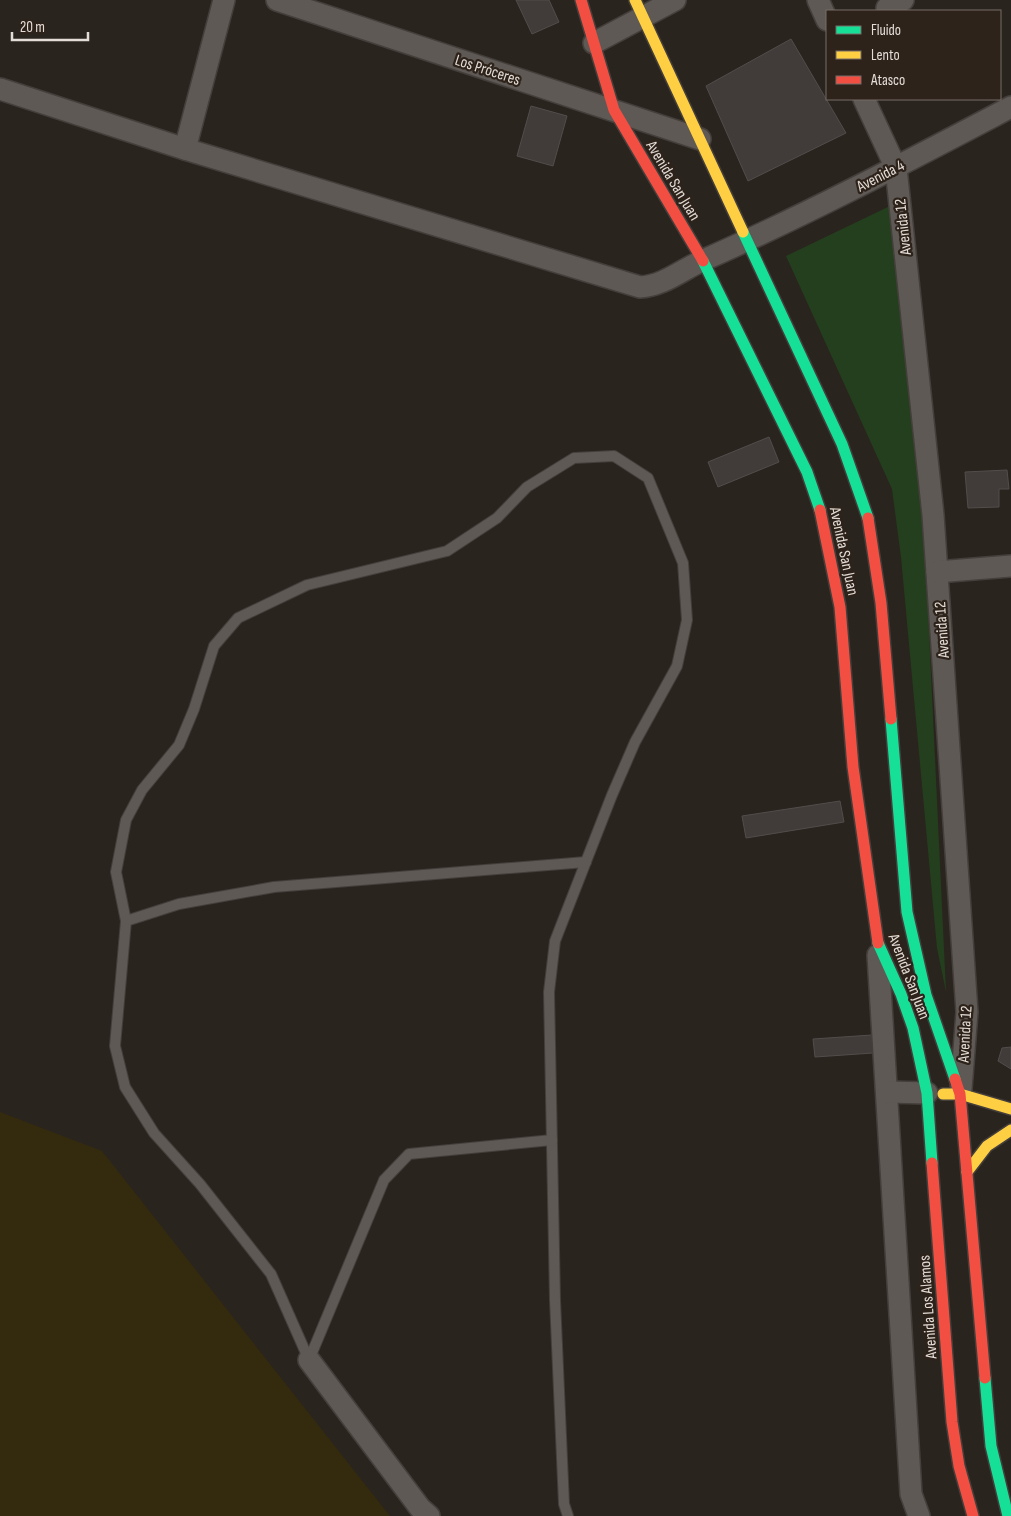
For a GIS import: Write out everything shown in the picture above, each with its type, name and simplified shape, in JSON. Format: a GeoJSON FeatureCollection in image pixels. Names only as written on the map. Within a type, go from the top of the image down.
{"type":"FeatureCollection","features":[{"type":"Feature","properties":{"kind":"main road","name":"Avenida San Juan"},"geometry":{"type":"LineString","coordinates":[[581,0],[614,110],[702,260],[807,472],[824,522],[840,607],[853,767],[878,945],[901,994],[913,1028],[927,1093]]}},
{"type":"Feature","properties":{"kind":"main road","name":"Avenida San Juan"},"geometry":{"type":"LineString","coordinates":[[639,8],[842,444],[869,520],[881,603],[907,912],[926,995],[960,1094]]}},
{"type":"Feature","properties":{"kind":"main road"},"geometry":{"type":"LineString","coordinates":[[927,1093],[960,1094],[1011,1109]]}},
{"type":"Feature","properties":{"kind":"main road","name":"Avenida Los Alamos"},"geometry":{"type":"LineString","coordinates":[[927,1093],[952,1422],[959,1466],[973,1516]]}},
{"type":"Feature","properties":{"kind":"main road"},"geometry":{"type":"LineString","coordinates":[[960,1094],[991,1446],[1008,1508]]}},
{"type":"Feature","properties":{"kind":"main road"},"geometry":{"type":"LineString","coordinates":[[967,1172],[987,1146],[1011,1130]]}},
{"type":"Feature","properties":{"kind":"street"},"geometry":{"type":"LineString","coordinates":[[185,149],[224,0]]}},
{"type":"Feature","properties":{"kind":"street","name":"Los Próceres"},"geometry":{"type":"LineString","coordinates":[[277,0],[700,139]]}},
{"type":"Feature","properties":{"kind":"street"},"geometry":{"type":"LineString","coordinates":[[332,0],[342,21]]}},
{"type":"Feature","properties":{"kind":"street"},"geometry":{"type":"LineString","coordinates":[[594,43],[639,8],[675,0]]}},
{"type":"Feature","properties":{"kind":"street"},"geometry":{"type":"LineString","coordinates":[[818,0],[826,18]]}},
{"type":"Feature","properties":{"kind":"street","name":"Avenida 4"},"geometry":{"type":"LineString","coordinates":[[0,89],[185,149],[640,287],[656,285],[702,260],[896,168],[1011,107]]}},
{"type":"Feature","properties":{"kind":"street","name":"Avenida 12"},"geometry":{"type":"LineString","coordinates":[[864,100],[896,168],[933,514],[968,1012],[960,1094]]}},
{"type":"Feature","properties":{"kind":"street"},"geometry":{"type":"LineString","coordinates":[[937,572],[1011,566]]}},
{"type":"Feature","properties":{"kind":"street"},"geometry":{"type":"LineString","coordinates":[[878,945],[911,1494],[919,1516]]}},
{"type":"Feature","properties":{"kind":"street"},"geometry":{"type":"LineString","coordinates":[[888,1092],[927,1093]]}},
{"type":"Feature","properties":{"kind":"street"},"geometry":{"type":"LineString","coordinates":[[309,1360],[420,1508],[429,1516]]}},
{"type":"Feature","properties":{"kind":"lane"},"geometry":{"type":"LineString","coordinates":[[309,1360],[272,1274],[200,1184],[154,1133],[125,1087],[115,1046],[126,921],[116,872],[126,820],[142,790],[179,745],[194,709],[214,646],[238,618],[307,585],[447,551],[497,518],[528,487],[574,458],[614,456],[648,478],[683,563],[686,620],[677,666],[635,742],[555,941],[550,983],[556,1320],[564,1504],[568,1516]]}},
{"type":"Feature","properties":{"kind":"lane"},"geometry":{"type":"LineString","coordinates":[[126,921],[179,904],[274,887],[586,862]]}},
{"type":"Feature","properties":{"kind":"lane"},"geometry":{"type":"LineString","coordinates":[[309,1360],[384,1180],[409,1154],[552,1140]]}},
{"type":"Feature","properties":{"kind":"green space"},"geometry":{"type":"Polygon","coordinates":[[[890,206],[925,546],[946,992],[937,948],[901,557],[892,489],[786,256],[890,206]]]}},
{"type":"Feature","properties":{"kind":"sand"},"geometry":{"type":"Polygon","coordinates":[[[0,1112],[102,1151],[390,1516],[0,1516],[0,1112]]]}},
{"type":"Feature","properties":{"kind":"building"},"geometry":{"type":"Polygon","coordinates":[[[516,0],[549,0],[559,22],[532,34],[516,0]]]}},
{"type":"Feature","properties":{"kind":"building"},"geometry":{"type":"Polygon","coordinates":[[[791,39],[846,133],[748,181],[706,86],[791,39]]]}},
{"type":"Feature","properties":{"kind":"building"},"geometry":{"type":"Polygon","coordinates":[[[531,106],[567,116],[553,166],[517,156],[531,106]]]}},
{"type":"Feature","properties":{"kind":"building"},"geometry":{"type":"Polygon","coordinates":[[[769,437],[779,462],[718,487],[708,462],[769,437]]]}},
{"type":"Feature","properties":{"kind":"building"},"geometry":{"type":"Polygon","coordinates":[[[1007,470],[1009,489],[999,489],[999,507],[968,508],[965,472],[1007,470]]]}},
{"type":"Feature","properties":{"kind":"building"},"geometry":{"type":"Polygon","coordinates":[[[840,801],[844,822],[746,838],[742,816],[840,801]]]}},
{"type":"Feature","properties":{"kind":"building"},"geometry":{"type":"Polygon","coordinates":[[[872,1035],[873,1053],[815,1057],[813,1039],[872,1035]]]}},
{"type":"Feature","properties":{"kind":"building"},"geometry":{"type":"Polygon","coordinates":[[[1011,1047],[1011,1069],[998,1061],[1002,1048],[1011,1047]]]}},
{"type":"Feature","properties":{"kind":"traffic: fast"},"geometry":{"type":"LineString","coordinates":[[743,232],[842,444],[868,518]]}},
{"type":"Feature","properties":{"kind":"traffic: fast"},"geometry":{"type":"LineString","coordinates":[[703,261],[807,472],[820,510]]}},
{"type":"Feature","properties":{"kind":"traffic: fast"},"geometry":{"type":"LineString","coordinates":[[891,719],[907,912],[926,995],[955,1079]]}},
{"type":"Feature","properties":{"kind":"traffic: fast"},"geometry":{"type":"LineString","coordinates":[[878,943],[901,994],[913,1028],[927,1093],[932,1163]]}},
{"type":"Feature","properties":{"kind":"traffic: fast"},"geometry":{"type":"LineString","coordinates":[[985,1378],[991,1446],[1008,1516]]}},
{"type":"Feature","properties":{"kind":"traffic: slow"},"geometry":{"type":"LineString","coordinates":[[635,0],[743,232]]}},
{"type":"Feature","properties":{"kind":"traffic: slow"},"geometry":{"type":"LineString","coordinates":[[943,1094],[960,1094],[1011,1109]]}},
{"type":"Feature","properties":{"kind":"traffic: slow"},"geometry":{"type":"LineString","coordinates":[[967,1172],[987,1146],[1011,1130]]}},
{"type":"Feature","properties":{"kind":"traffic: jam"},"geometry":{"type":"LineString","coordinates":[[581,0],[614,110],[703,261]]}},
{"type":"Feature","properties":{"kind":"traffic: jam"},"geometry":{"type":"LineString","coordinates":[[820,510],[840,607],[853,767],[878,943]]}},
{"type":"Feature","properties":{"kind":"traffic: jam"},"geometry":{"type":"LineString","coordinates":[[868,518],[881,603],[891,719]]}},
{"type":"Feature","properties":{"kind":"traffic: jam"},"geometry":{"type":"LineString","coordinates":[[955,1079],[960,1094],[985,1378]]}},
{"type":"Feature","properties":{"kind":"traffic: jam"},"geometry":{"type":"LineString","coordinates":[[932,1163],[952,1422],[959,1466],[973,1516]]}}]}
